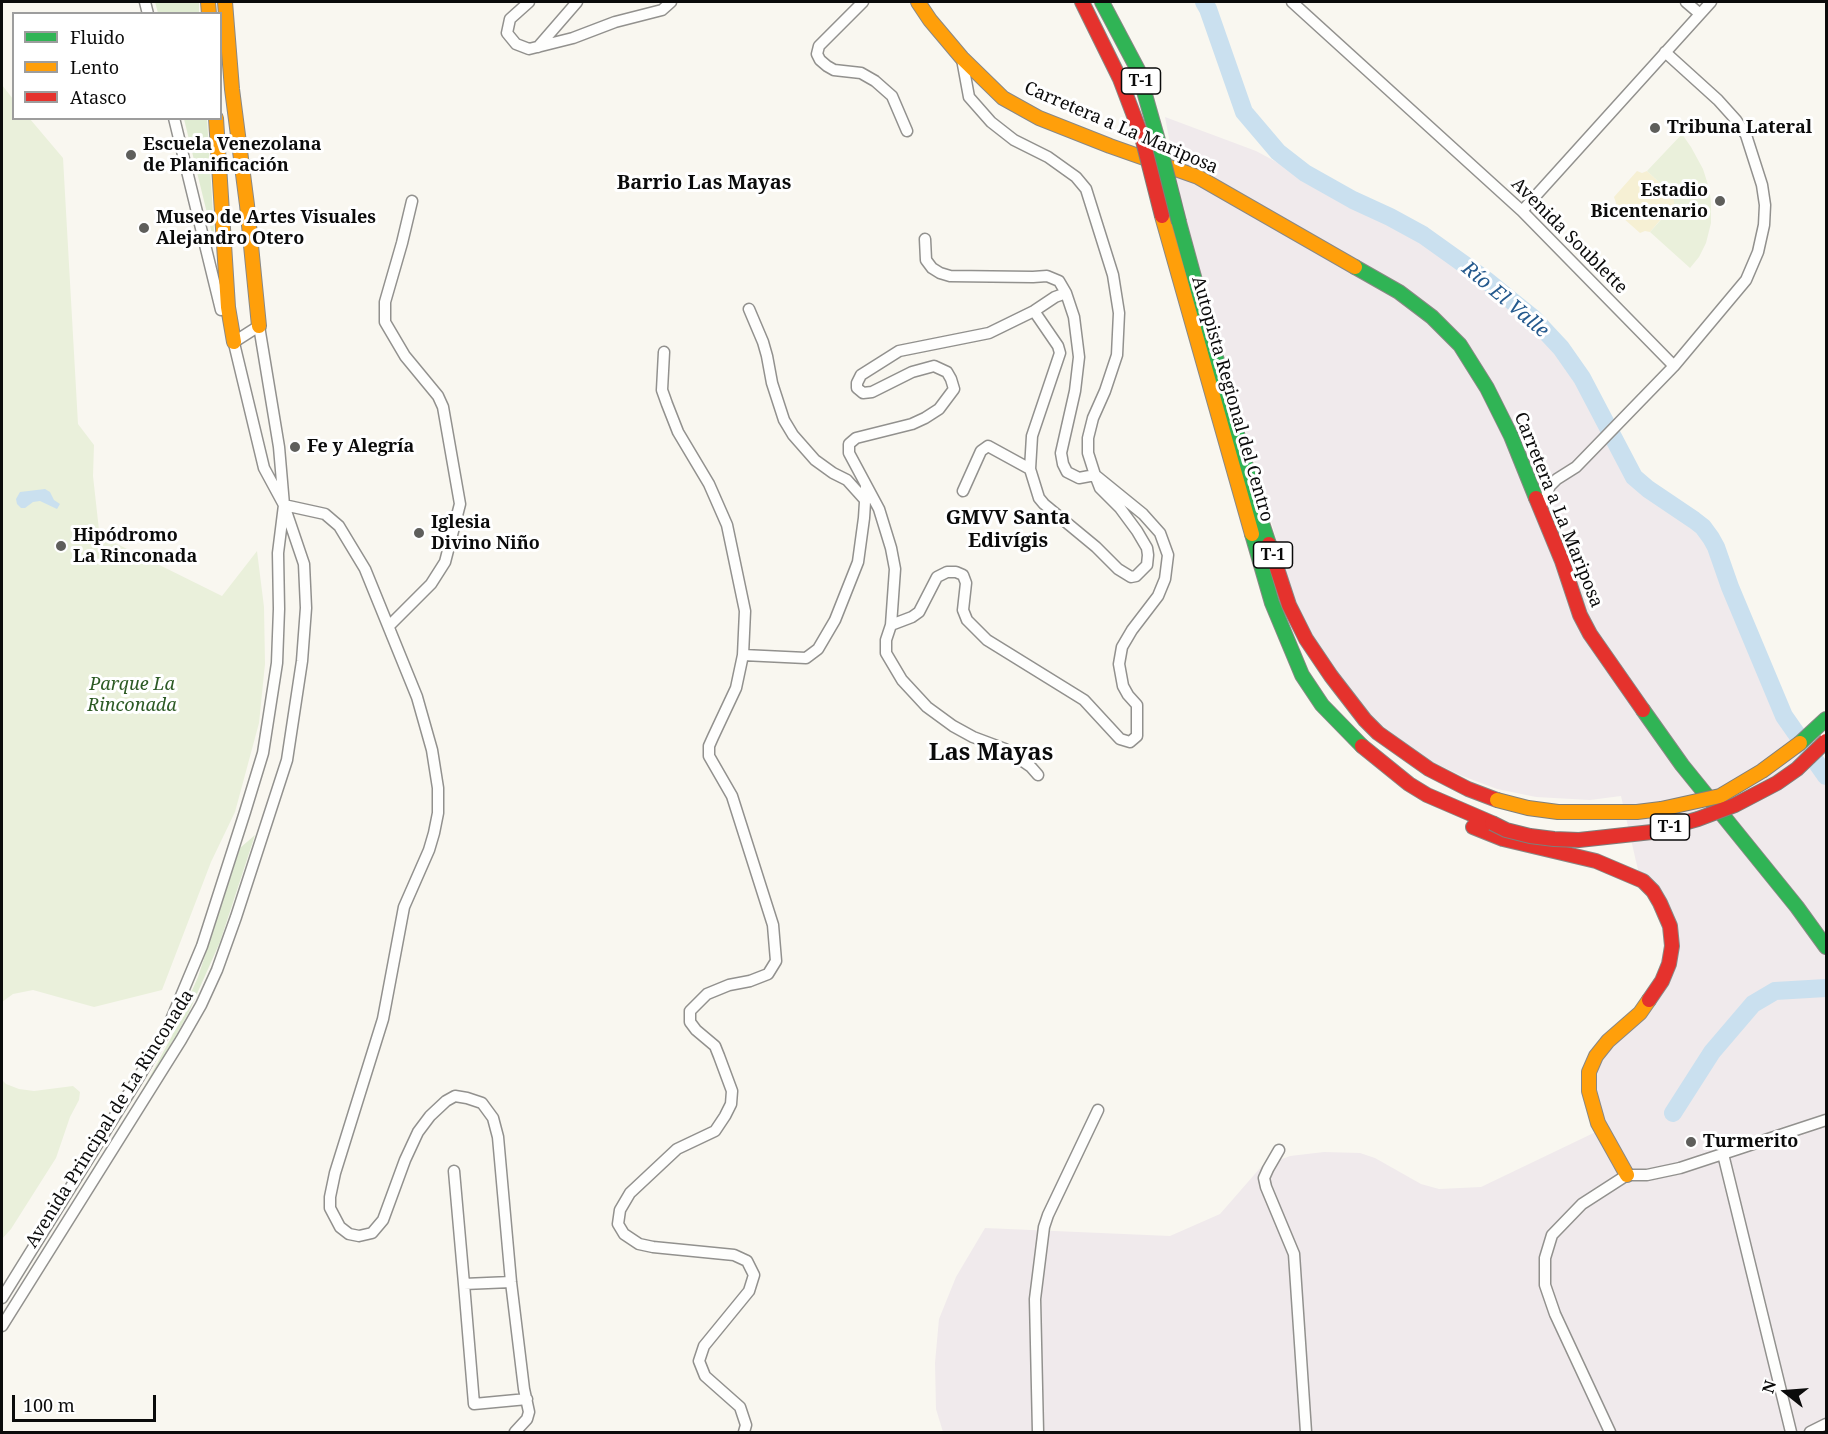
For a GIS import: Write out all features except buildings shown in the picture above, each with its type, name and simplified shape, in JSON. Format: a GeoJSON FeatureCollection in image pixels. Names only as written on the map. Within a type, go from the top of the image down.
{"type":"FeatureCollection","features":[{"type":"Feature","properties":{"kind":"main road"},"geometry":{"type":"LineString","coordinates":[[225,2],[232,89],[259,326]]}},
{"type":"Feature","properties":{"kind":"main road","name":"Carretera a La Mariposa"},"geometry":{"type":"LineString","coordinates":[[918,2],[962,58],[1003,98],[1039,118],[1198,177],[1389,286],[1432,317],[1460,345],[1487,388],[1511,436],[1562,561],[1580,615],[1590,634],[1682,765],[1825,945]]}},
{"type":"Feature","properties":{"kind":"main road","name":"Autopista Regional del Centro"},"geometry":{"type":"LineString","coordinates":[[1082,2],[1120,79],[1142,137],[1162,216],[1272,603],[1302,675],[1322,705],[1361,745],[1409,784],[1427,795],[1492,824],[1530,836],[1579,840],[1652,832],[1698,819],[1735,805],[1777,783],[1797,769],[1827,741]]}},
{"type":"Feature","properties":{"kind":"main road","name":"Autopista Regional del Centro"},"geometry":{"type":"LineString","coordinates":[[1102,2],[1138,70],[1260,517],[1288,605],[1306,639],[1330,676],[1378,733],[1429,769],[1468,789],[1497,800],[1528,808],[1558,812],[1614,813],[1649,811],[1707,800],[1733,790],[1800,743],[1827,719]]}},
{"type":"Feature","properties":{"kind":"main road"},"geometry":{"type":"LineString","coordinates":[[216,120],[228,307],[234,342]]}},
{"type":"Feature","properties":{"kind":"main road"},"geometry":{"type":"LineString","coordinates":[[1427,795],[1437,807],[1453,818],[1503,840],[1596,861],[1643,881],[1660,903],[1670,926],[1672,946],[1669,964],[1662,981],[1640,1013],[1608,1041],[1596,1056],[1589,1072],[1589,1091],[1598,1123],[1627,1175]]}},
{"type":"Feature","properties":{"kind":"street"},"geometry":{"type":"LineString","coordinates":[[529,2],[510,19],[507,33],[516,44],[530,49],[573,38],[615,22],[662,10],[671,2]]}},
{"type":"Feature","properties":{"kind":"street"},"geometry":{"type":"LineString","coordinates":[[537,47],[577,2]]}},
{"type":"Feature","properties":{"kind":"street"},"geometry":{"type":"LineString","coordinates":[[863,2],[819,46],[817,54],[826,66],[834,70],[861,73],[875,81],[892,96],[907,131]]}},
{"type":"Feature","properties":{"kind":"street","name":"Avenida Soublette"},"geometry":{"type":"LineString","coordinates":[[1292,2],[1522,211],[1674,366]]}},
{"type":"Feature","properties":{"kind":"street"},"geometry":{"type":"LineString","coordinates":[[1686,2],[1700,14]]}},
{"type":"Feature","properties":{"kind":"street"},"geometry":{"type":"LineString","coordinates":[[1522,211],[1711,2]]}},
{"type":"Feature","properties":{"kind":"street"},"geometry":{"type":"LineString","coordinates":[[1541,507],[1550,486],[1576,467],[1674,366],[1746,280],[1758,252],[1764,225],[1765,205],[1762,185],[1746,135],[1718,100],[1665,52]]}},
{"type":"Feature","properties":{"kind":"street"},"geometry":{"type":"LineString","coordinates":[[962,58],[969,97],[991,122],[1014,140],[1048,157],[1076,177],[1086,189],[1113,274],[1119,313],[1117,355],[1093,418],[1088,438],[1088,453],[1100,488],[1120,508],[1147,549],[1147,565],[1136,576],[1131,577],[1118,569],[1039,498],[1030,469],[1032,436],[1060,353],[1058,345],[1034,311]]}},
{"type":"Feature","properties":{"kind":"street","name":"Avenida Principal de La Rinconada"},"geometry":{"type":"LineString","coordinates":[[2,1326],[186,1031],[217,970],[287,760],[302,661],[306,608],[304,564],[284,505],[264,468],[234,342],[220,308],[174,120]]}},
{"type":"Feature","properties":{"kind":"street"},"geometry":{"type":"LineString","coordinates":[[389,626],[431,584],[445,562],[460,504],[443,406],[438,396],[405,356],[385,322],[384,302],[412,201]]}},
{"type":"Feature","properties":{"kind":"street"},"geometry":{"type":"LineString","coordinates":[[891,625],[920,612],[937,578],[947,572],[963,575],[966,583],[963,610],[967,620],[987,640],[1084,700],[1120,739],[1130,742],[1137,736],[1137,705],[1123,686],[1120,656],[1122,647],[1132,630],[1158,596],[1166,579],[1168,555],[1160,533],[1143,514],[1095,475],[1078,478],[1068,472],[1063,464],[1061,453],[1075,391],[1078,357],[1074,317],[1066,293],[1059,281],[1047,276],[950,276],[940,273],[926,260],[925,239]]}},
{"type":"Feature","properties":{"kind":"street"},"geometry":{"type":"LineString","coordinates":[[1038,775],[1031,767],[1005,749],[973,737],[927,707],[902,680],[886,653],[886,640],[891,625],[895,569],[879,508],[849,453],[849,444],[856,438],[912,424],[925,418],[939,409],[954,389],[947,372],[934,366],[912,372],[872,392],[863,393],[858,388],[857,382],[861,375],[899,351],[989,333],[1066,293]]}},
{"type":"Feature","properties":{"kind":"street"},"geometry":{"type":"LineString","coordinates":[[749,309],[765,349],[772,383],[784,420],[793,435],[815,460],[847,480],[865,500]]}},
{"type":"Feature","properties":{"kind":"street"},"geometry":{"type":"LineString","coordinates":[[234,342],[259,326]]}},
{"type":"Feature","properties":{"kind":"street","name":"Avenida Principal de La Rinconada"},"geometry":{"type":"LineString","coordinates":[[2,1298],[168,1027],[202,946],[262,753],[277,663],[278,553],[284,505],[279,447],[259,326]]}},
{"type":"Feature","properties":{"kind":"street"},"geometry":{"type":"LineString","coordinates":[[664,352],[662,390],[678,432],[709,484],[727,525],[745,611],[742,655],[736,688],[713,737],[709,756],[732,796],[774,925],[776,961],[768,974],[707,994],[690,1011],[690,1022],[715,1046],[732,1091],[730,1104],[715,1131],[677,1149],[630,1193],[620,1210],[618,1224],[624,1234],[639,1244],[734,1255],[747,1262],[754,1275],[749,1291],[704,1346],[699,1361],[705,1376],[740,1407],[746,1425],[744,1432]]}},
{"type":"Feature","properties":{"kind":"street"},"geometry":{"type":"LineString","coordinates":[[963,491],[981,451],[988,446],[1030,469]]}},
{"type":"Feature","properties":{"kind":"street"},"geometry":{"type":"LineString","coordinates":[[742,655],[806,658],[818,649],[835,620],[858,562],[866,485]]}},
{"type":"Feature","properties":{"kind":"street"},"geometry":{"type":"LineString","coordinates":[[284,505],[325,514],[339,526],[365,569],[417,697],[432,750],[438,788],[438,813],[429,850],[404,906],[383,1019],[335,1173],[330,1208],[340,1227],[349,1233],[359,1236],[372,1233],[383,1220],[405,1160],[418,1132],[430,1116],[455,1096],[482,1103],[493,1118],[498,1137],[524,1389],[529,1412],[527,1419],[515,1432]]}},
{"type":"Feature","properties":{"kind":"street"},"geometry":{"type":"LineString","coordinates":[[1038,1432],[1035,1299],[1044,1227],[1098,1110]]}},
{"type":"Feature","properties":{"kind":"street"},"geometry":{"type":"LineString","coordinates":[[1610,1432],[1555,1314],[1545,1285],[1545,1258],[1552,1235],[1582,1204],[1627,1175],[1647,1175],[1680,1168],[1827,1120]]}},
{"type":"Feature","properties":{"kind":"street"},"geometry":{"type":"LineString","coordinates":[[1279,1150],[1264,1178],[1294,1254],[1306,1432]]}},
{"type":"Feature","properties":{"kind":"street"},"geometry":{"type":"LineString","coordinates":[[1723,1154],[1791,1432]]}},
{"type":"Feature","properties":{"kind":"street"},"geometry":{"type":"LineString","coordinates":[[454,1170],[474,1404],[527,1399]]}},
{"type":"Feature","properties":{"kind":"street"},"geometry":{"type":"LineString","coordinates":[[464,1284],[512,1282]]}},
{"type":"Feature","properties":{"kind":"street"},"geometry":{"type":"LineString","coordinates":[[1810,1432],[1827,1424]]}},
{"type":"Feature","properties":{"kind":"shaded area"},"geometry":{"type":"Polygon","coordinates":[[[1165,117],[1256,151],[1327,189],[1403,222],[1441,245],[1506,292],[1541,327],[1562,354],[1637,478],[1692,511],[1708,536],[1728,592],[1784,714],[1826,784],[1826,1432],[943,1432],[936,1409],[935,1363],[939,1319],[956,1277],[985,1228],[1170,1236],[1220,1214],[1261,1167],[1290,1156],[1324,1152],[1360,1153],[1375,1158],[1421,1184],[1439,1189],[1481,1187],[1604,1128],[1592,1074],[1655,984],[1669,930],[1638,870],[1621,796],[1590,800],[1536,797],[1497,789],[1428,760],[1368,715],[1299,620],[1180,197],[1165,117]]]}},
{"type":"Feature","properties":{"kind":"green space"},"geometry":{"type":"Polygon","coordinates":[[[155,2],[199,2],[199,12],[158,12],[155,2]]]}},
{"type":"Feature","properties":{"kind":"green space","name":"Hipódromo La Rinconada"},"geometry":{"type":"Polygon","coordinates":[[[2,85],[12,98],[12,120],[31,120],[63,158],[78,424],[94,445],[93,476],[99,530],[111,541],[222,596],[257,551],[264,607],[265,664],[259,723],[235,812],[211,862],[162,990],[94,1007],[33,990],[13,994],[2,1002],[2,85]]]}},
{"type":"Feature","properties":{"kind":"green space"},"geometry":{"type":"Polygon","coordinates":[[[184,120],[207,120],[215,246],[184,120]]]}},
{"type":"Feature","properties":{"kind":"green space"},"geometry":{"type":"Polygon","coordinates":[[[1682,134],[1703,169],[1711,202],[1711,223],[1706,243],[1690,268],[1650,232],[1674,205],[1674,196],[1647,171],[1682,134]]]}},
{"type":"Feature","properties":{"kind":"green space"},"geometry":{"type":"Polygon","coordinates":[[[255,835],[220,942],[188,1014],[137,1100],[171,1038],[198,977],[240,848],[255,835]]]}},
{"type":"Feature","properties":{"kind":"green space"},"geometry":{"type":"Polygon","coordinates":[[[2,1080],[19,1089],[34,1091],[73,1086],[80,1092],[56,1158],[11,1229],[2,1239],[2,1080]]]}},
{"type":"Feature","properties":{"kind":"sand"},"geometry":{"type":"Polygon","coordinates":[[[1637,171],[1642,173],[1647,171],[1674,196],[1674,204],[1650,232],[1640,233],[1614,210],[1616,203],[1614,197],[1637,171]]]}},
{"type":"Feature","properties":{"kind":"water"},"geometry":{"type":"Polygon","coordinates":[[[45,489],[60,504],[57,509],[40,501],[33,502],[25,508],[17,504],[16,499],[20,492],[45,489]]]}},
{"type":"Feature","properties":{"kind":"waterway","name":"Río El Valle"},"geometry":{"type":"LineString","coordinates":[[1204,2],[1244,112],[1278,152],[1305,173],[1423,235],[1486,280],[1533,318],[1561,348],[1582,378],[1634,477],[1703,527],[1711,538],[1784,716],[1826,776]]}},
{"type":"Feature","properties":{"kind":"waterway","name":"Río El Valle"},"geometry":{"type":"LineString","coordinates":[[1673,1113],[1712,1052],[1753,1004],[1775,991],[1826,988]]}},
{"type":"Feature","properties":{"kind":"traffic: fast"},"geometry":{"type":"LineString","coordinates":[[1102,2],[1138,70],[1161,151]]}},
{"type":"Feature","properties":{"kind":"traffic: fast"},"geometry":{"type":"LineString","coordinates":[[1161,151],[1179,222]]}},
{"type":"Feature","properties":{"kind":"traffic: fast"},"geometry":{"type":"LineString","coordinates":[[1179,222],[1269,544]]}},
{"type":"Feature","properties":{"kind":"traffic: fast"},"geometry":{"type":"LineString","coordinates":[[1355,267],[1399,292],[1432,317],[1460,345],[1487,388],[1511,436],[1536,498]]}},
{"type":"Feature","properties":{"kind":"traffic: fast"},"geometry":{"type":"LineString","coordinates":[[1252,534],[1272,603],[1302,675],[1322,705],[1362,746]]}},
{"type":"Feature","properties":{"kind":"traffic: fast"},"geometry":{"type":"LineString","coordinates":[[1643,710],[1682,765],[1797,907],[1826,947]]}},
{"type":"Feature","properties":{"kind":"traffic: fast"},"geometry":{"type":"LineString","coordinates":[[1800,743],[1826,719]]}},
{"type":"Feature","properties":{"kind":"traffic: slow"},"geometry":{"type":"LineString","coordinates":[[208,2],[209,12]]}},
{"type":"Feature","properties":{"kind":"traffic: slow"},"geometry":{"type":"LineString","coordinates":[[225,2],[232,89],[259,326]]}},
{"type":"Feature","properties":{"kind":"traffic: slow"},"geometry":{"type":"LineString","coordinates":[[918,2],[962,58],[1003,98],[1039,118],[1198,177],[1355,267]]}},
{"type":"Feature","properties":{"kind":"traffic: slow"},"geometry":{"type":"LineString","coordinates":[[216,120],[228,307],[234,342]]}},
{"type":"Feature","properties":{"kind":"traffic: slow"},"geometry":{"type":"LineString","coordinates":[[1162,216],[1252,534]]}},
{"type":"Feature","properties":{"kind":"traffic: slow"},"geometry":{"type":"LineString","coordinates":[[1497,800],[1528,808],[1558,812],[1637,812],[1661,809],[1720,796],[1762,771],[1800,743]]}},
{"type":"Feature","properties":{"kind":"traffic: slow"},"geometry":{"type":"LineString","coordinates":[[1627,1175],[1598,1123],[1589,1091],[1589,1072],[1596,1056],[1608,1041],[1640,1013],[1649,1000]]}},
{"type":"Feature","properties":{"kind":"traffic: jam"},"geometry":{"type":"LineString","coordinates":[[1082,2],[1120,79],[1142,137]]}},
{"type":"Feature","properties":{"kind":"traffic: jam"},"geometry":{"type":"LineString","coordinates":[[1142,137],[1162,216]]}},
{"type":"Feature","properties":{"kind":"traffic: jam"},"geometry":{"type":"LineString","coordinates":[[1536,498],[1562,561],[1580,615],[1590,634],[1643,710]]}},
{"type":"Feature","properties":{"kind":"traffic: jam"},"geometry":{"type":"LineString","coordinates":[[1269,544],[1289,605],[1306,639],[1365,720],[1378,733],[1429,769],[1468,789],[1497,800]]}},
{"type":"Feature","properties":{"kind":"traffic: jam"},"geometry":{"type":"LineString","coordinates":[[1492,823],[1506,830],[1554,839],[1579,840],[1652,832],[1698,819],[1735,805],[1777,783],[1797,769],[1826,741]]}},
{"type":"Feature","properties":{"kind":"traffic: jam"},"geometry":{"type":"LineString","coordinates":[[1362,746],[1409,784],[1427,795],[1492,823]]}},
{"type":"Feature","properties":{"kind":"traffic: jam"},"geometry":{"type":"LineString","coordinates":[[1473,827],[1503,839],[1596,861],[1643,881],[1660,903],[1670,926],[1672,946],[1669,964],[1662,981],[1649,1000]]}},
{"type":"Feature","properties":{"kind":"place","name":"Tribuna Lateral"},"geometry":{"type":"Point","coordinates":[1655,128]}},
{"type":"Feature","properties":{"kind":"place","name":"Escuela Venezolana de Planificación"},"geometry":{"type":"Point","coordinates":[131,155]}},
{"type":"Feature","properties":{"kind":"place","name":"Estadio Bicentenario"},"geometry":{"type":"Point","coordinates":[1720,201]}},
{"type":"Feature","properties":{"kind":"place","name":"Museo de Artes Visuales Alejandro Otero"},"geometry":{"type":"Point","coordinates":[144,228]}},
{"type":"Feature","properties":{"kind":"place","name":"Fe y Alegría"},"geometry":{"type":"Point","coordinates":[295,447]}},
{"type":"Feature","properties":{"kind":"place","name":"Iglesia Divino Niño"},"geometry":{"type":"Point","coordinates":[419,533]}},
{"type":"Feature","properties":{"kind":"place","name":"Hipódromo La Rinconada"},"geometry":{"type":"Point","coordinates":[61,546]}},
{"type":"Feature","properties":{"kind":"place","name":"Turmerito"},"geometry":{"type":"Point","coordinates":[1691,1142]}},
{"type":"Feature","properties":{"kind":"district","name":"Barrio Las Mayas"},"geometry":{"type":"Point","coordinates":[704,183]}},
{"type":"Feature","properties":{"kind":"district","name":"GMVV Santa Edivígis"},"geometry":{"type":"Point","coordinates":[1008,530]}},
{"type":"Feature","properties":{"kind":"district","name":"Las Mayas"},"geometry":{"type":"Point","coordinates":[991,753]}},
{"type":"Feature","properties":{"kind":"park label","name":"Parque La Rinconada"},"geometry":{"type":"Point","coordinates":[132,695]}}]}
